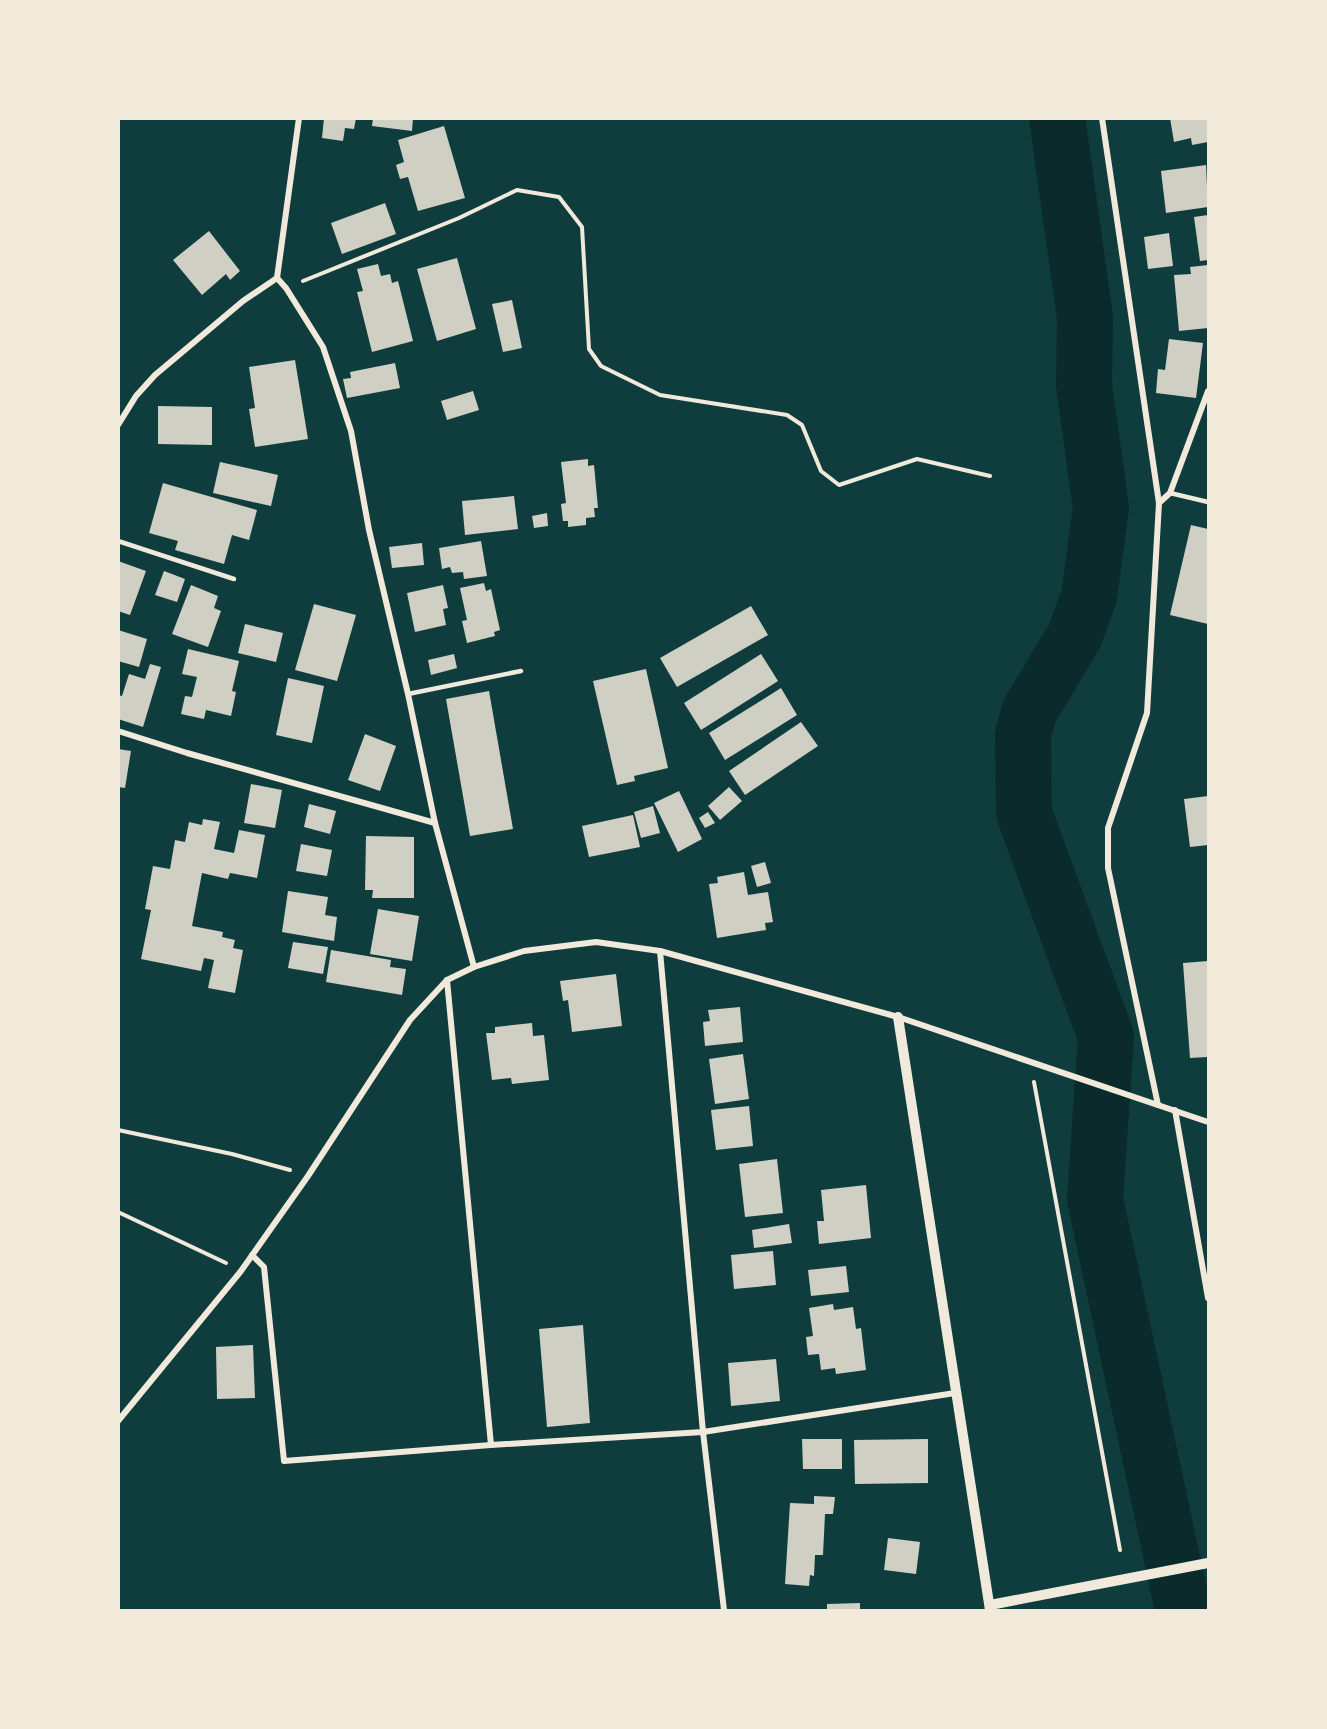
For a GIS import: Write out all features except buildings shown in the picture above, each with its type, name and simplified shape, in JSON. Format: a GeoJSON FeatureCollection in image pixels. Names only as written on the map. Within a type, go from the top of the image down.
{"type":"FeatureCollection","features":[{"type":"Feature","properties":{"kind":"street"},"geometry":{"type":"LineString","coordinates":[[118,425],[136,396],[155,375],[243,301],[277,278],[299,118]]}},
{"type":"Feature","properties":{"kind":"street"},"geometry":{"type":"LineString","coordinates":[[1102,118],[1159,502],[1147,713],[1108,828],[1108,858],[1110,879],[1158,1105]]}},
{"type":"Feature","properties":{"kind":"street"},"geometry":{"type":"LineString","coordinates":[[277,278],[286,288],[322,347],[351,431],[369,530],[408,694],[435,823],[474,968]]}},
{"type":"Feature","properties":{"kind":"street"},"geometry":{"type":"LineString","coordinates":[[1159,502],[1170,493],[1209,391]]}},
{"type":"Feature","properties":{"kind":"street"},"geometry":{"type":"LineString","coordinates":[[118,731],[187,753],[435,823]]}},
{"type":"Feature","properties":{"kind":"street"},"geometry":{"type":"LineString","coordinates":[[118,1421],[241,1271],[308,1176],[410,1020],[447,980],[524,951],[596,942],[660,951],[898,1017],[1209,1122]]}},
{"type":"Feature","properties":{"kind":"street"},"geometry":{"type":"LineString","coordinates":[[660,951],[703,1432],[724,1611]]}},
{"type":"Feature","properties":{"kind":"street"},"geometry":{"type":"LineString","coordinates":[[447,980],[492,1445]]}},
{"type":"Feature","properties":{"kind":"street"},"geometry":{"type":"LineString","coordinates":[[898,1017],[990,1608],[1209,1563]]}},
{"type":"Feature","properties":{"kind":"street"},"geometry":{"type":"LineString","coordinates":[[1175,1110],[1209,1298]]}},
{"type":"Feature","properties":{"kind":"street"},"geometry":{"type":"LineString","coordinates":[[252,1255],[264,1267],[284,1461],[703,1432],[955,1393]]}},
{"type":"Feature","properties":{"kind":"lane"},"geometry":{"type":"LineString","coordinates":[[1170,493],[1209,502]]}},
{"type":"Feature","properties":{"kind":"lane"},"geometry":{"type":"LineString","coordinates":[[118,542],[234,579]]}},
{"type":"Feature","properties":{"kind":"lane"},"geometry":{"type":"LineString","coordinates":[[408,694],[521,671]]}},
{"type":"Feature","properties":{"kind":"path"},"geometry":{"type":"LineString","coordinates":[[286,288],[459,218],[517,190],[559,197],[582,227],[589,349],[601,366],[660,395],[787,414],[802,425],[821,471],[839,485],[917,459],[990,476]]}},
{"type":"Feature","properties":{"kind":"path"},"geometry":{"type":"LineString","coordinates":[[1030,1061],[1120,1550]]}},
{"type":"Feature","properties":{"kind":"path"},"geometry":{"type":"LineString","coordinates":[[118,1130],[232,1154],[308,1176]]}},
{"type":"Feature","properties":{"kind":"path"},"geometry":{"type":"LineString","coordinates":[[118,1212],[241,1271]]}},
{"type":"Feature","properties":{"kind":"waterway"},"geometry":{"type":"LineString","coordinates":[[1057,118],[1085,317],[1084,386],[1101,508],[1089,596],[1075,635],[1029,712],[1023,735],[1024,813],[1106,1037],[1095,1199],[1183,1610]]}}]}
